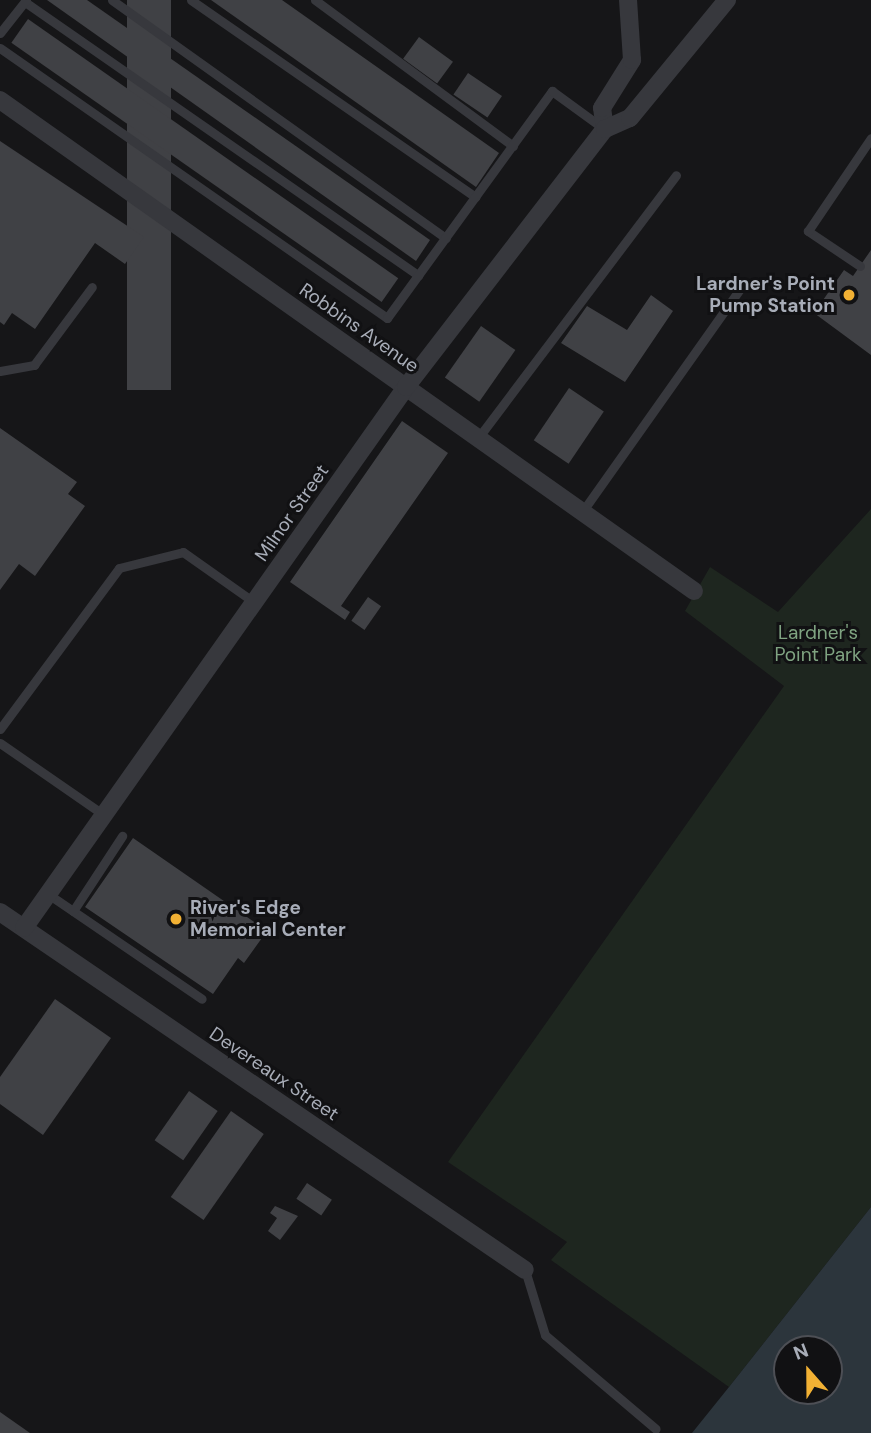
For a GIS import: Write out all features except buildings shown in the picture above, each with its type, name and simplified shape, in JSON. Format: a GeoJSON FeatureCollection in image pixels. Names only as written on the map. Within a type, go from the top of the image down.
{"type":"FeatureCollection","features":[{"type":"Feature","properties":{"kind":"street"},"geometry":{"type":"LineString","coordinates":[[605,129],[602,108],[632,60],[628,0]]}},
{"type":"Feature","properties":{"kind":"street","name":"Milnor Street"},"geometry":{"type":"LineString","coordinates":[[24,928],[406,387],[605,129],[630,118],[727,0]]}},
{"type":"Feature","properties":{"kind":"street","name":"Robbins Avenue"},"geometry":{"type":"LineString","coordinates":[[0,100],[694,591]]}},
{"type":"Feature","properties":{"kind":"street","name":"Devereaux Street"},"geometry":{"type":"LineString","coordinates":[[0,912],[525,1270]]}},
{"type":"Feature","properties":{"kind":"lane"},"geometry":{"type":"LineString","coordinates":[[112,0],[446,237]]}},
{"type":"Feature","properties":{"kind":"lane"},"geometry":{"type":"LineString","coordinates":[[191,0],[475,197]]}},
{"type":"Feature","properties":{"kind":"lane"},"geometry":{"type":"LineString","coordinates":[[315,0],[513,146]]}},
{"type":"Feature","properties":{"kind":"lane"},"geometry":{"type":"LineString","coordinates":[[0,33],[26,1],[418,275]]}},
{"type":"Feature","properties":{"kind":"lane"},"geometry":{"type":"LineString","coordinates":[[0,48],[387,318],[552,91],[605,129]]}},
{"type":"Feature","properties":{"kind":"lane"},"geometry":{"type":"LineString","coordinates":[[860,266],[808,231],[871,138]]}},
{"type":"Feature","properties":{"kind":"lane"},"geometry":{"type":"LineString","coordinates":[[478,438],[676,175]]}},
{"type":"Feature","properties":{"kind":"lane"},"geometry":{"type":"LineString","coordinates":[[582,512],[743,285]]}},
{"type":"Feature","properties":{"kind":"lane"},"geometry":{"type":"LineString","coordinates":[[0,371],[34,365],[92,287]]}},
{"type":"Feature","properties":{"kind":"lane"},"geometry":{"type":"LineString","coordinates":[[0,729],[120,568],[183,552],[254,602]]}},
{"type":"Feature","properties":{"kind":"lane"},"geometry":{"type":"LineString","coordinates":[[0,743],[104,815]]}},
{"type":"Feature","properties":{"kind":"lane"},"geometry":{"type":"LineString","coordinates":[[73,911],[122,836]]}},
{"type":"Feature","properties":{"kind":"lane"},"geometry":{"type":"LineString","coordinates":[[48,894],[202,999]]}},
{"type":"Feature","properties":{"kind":"lane"},"geometry":{"type":"LineString","coordinates":[[525,1270],[545,1335],[656,1429]]}},
{"type":"Feature","properties":{"kind":"green space","name":"Lardner's Point Park"},"geometry":{"type":"Polygon","coordinates":[[[871,509],[871,1207],[729,1387],[551,1260],[567,1242],[448,1162],[784,686],[685,611],[710,567],[778,612],[871,509]]]}},
{"type":"Feature","properties":{"kind":"shaded area"},"geometry":{"type":"Polygon","coordinates":[[[871,1207],[871,1433],[692,1433],[871,1207]]]}},
{"type":"Feature","properties":{"kind":"place","name":"Lardner's Point Pump Station"},"geometry":{"type":"Point","coordinates":[849,295]}},
{"type":"Feature","properties":{"kind":"place","name":"River's Edge Memorial Center"},"geometry":{"type":"Point","coordinates":[176,919]}}]}
